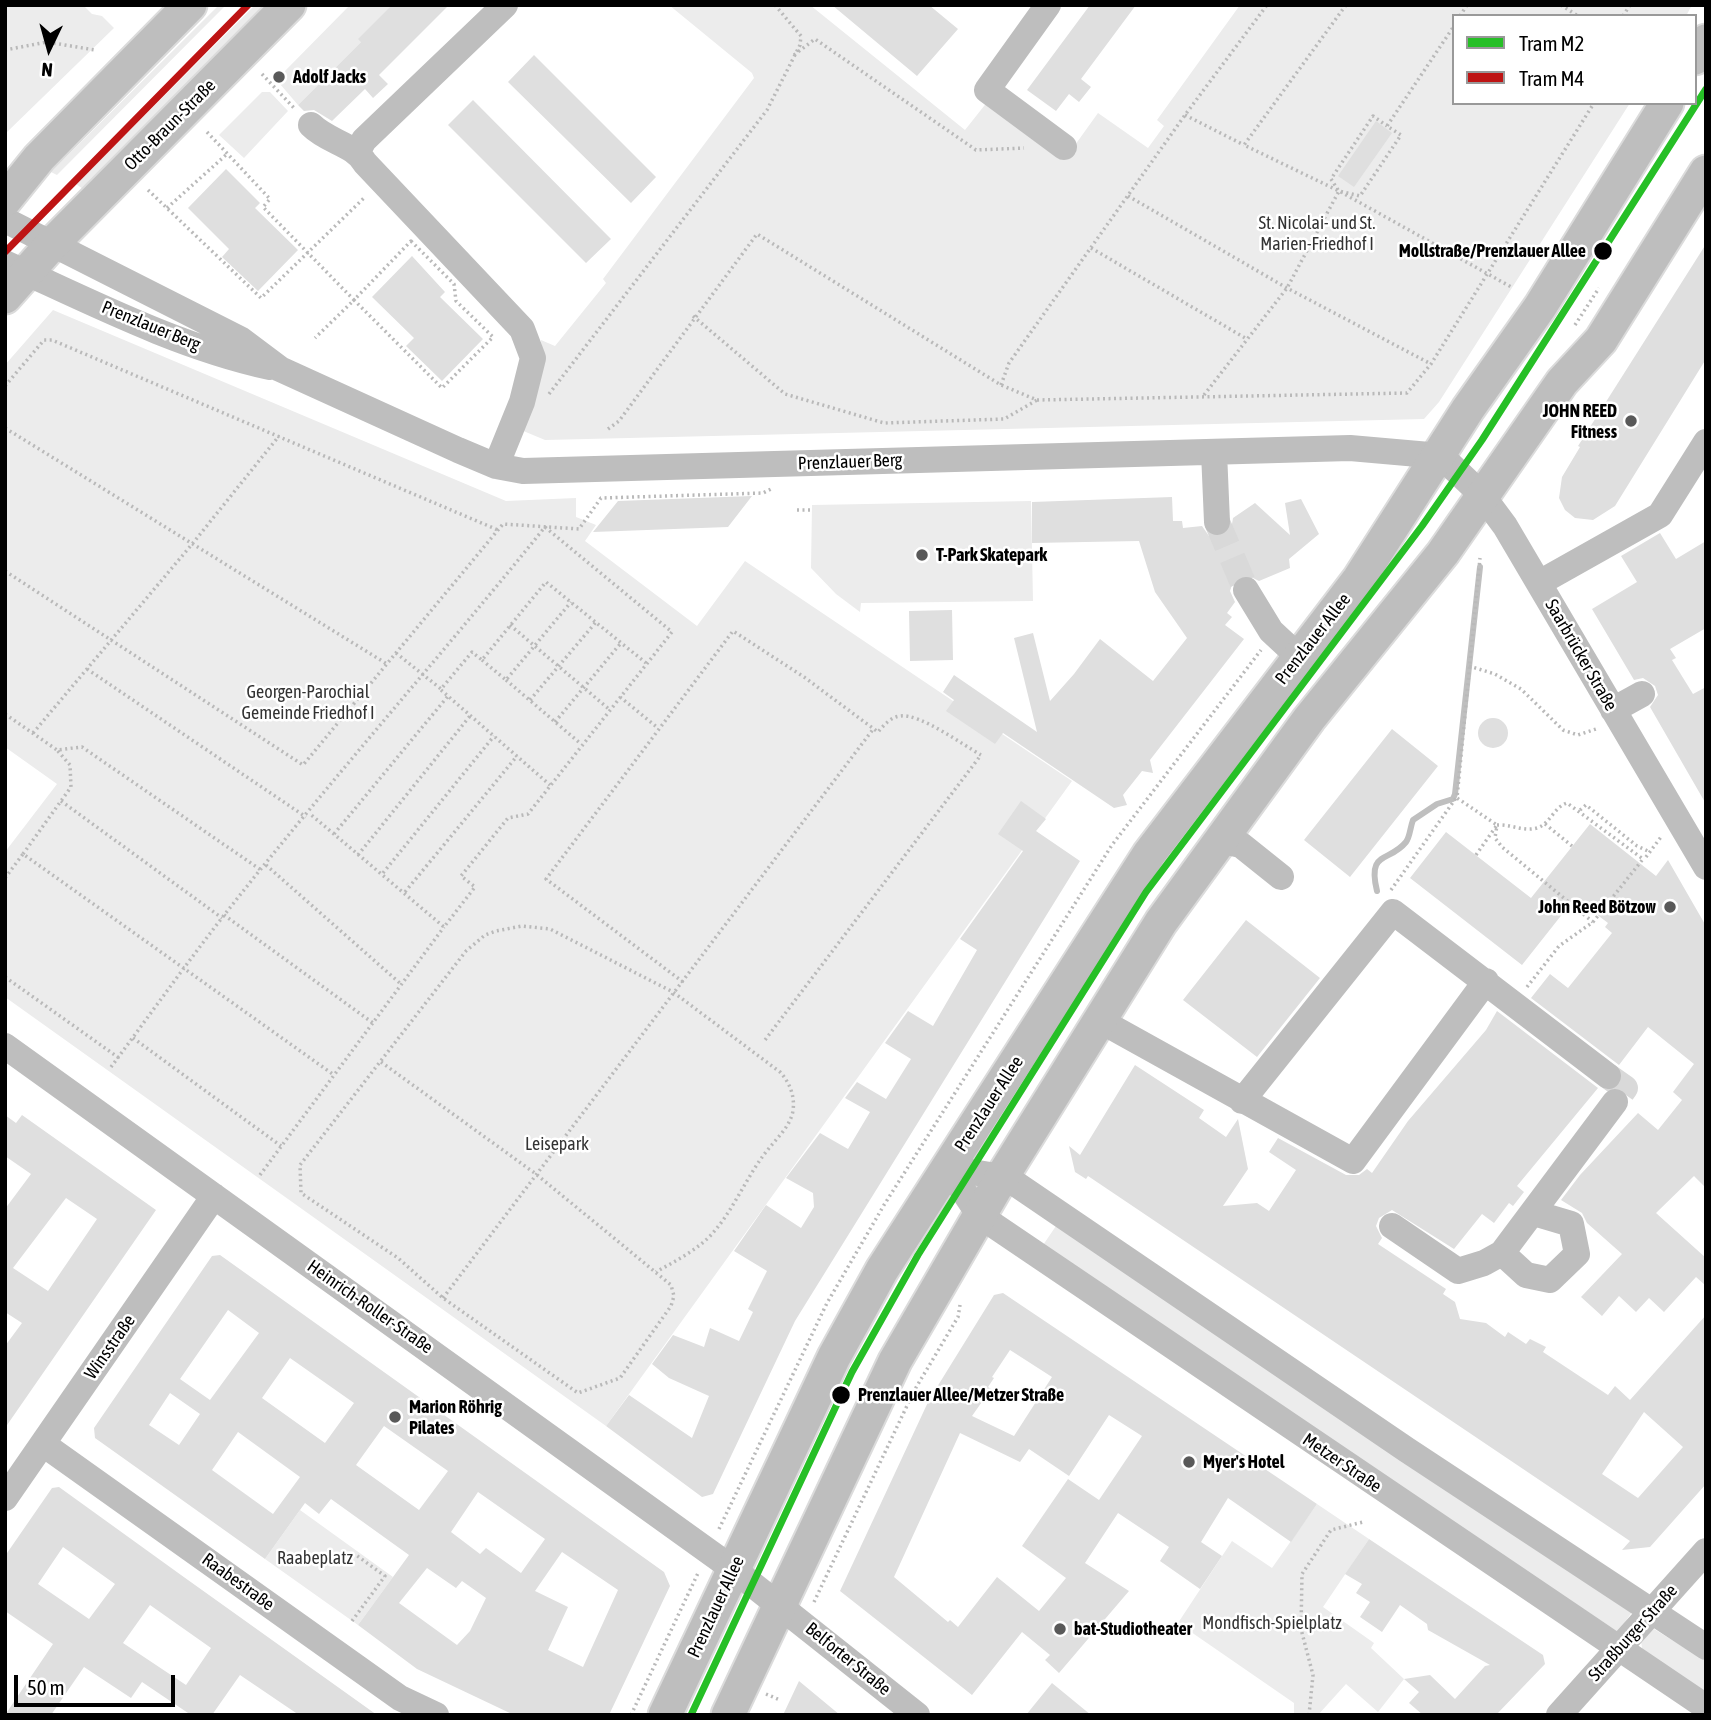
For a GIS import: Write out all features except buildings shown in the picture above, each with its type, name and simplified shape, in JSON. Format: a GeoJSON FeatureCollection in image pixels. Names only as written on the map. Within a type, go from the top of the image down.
{"type":"FeatureCollection","features":[{"type":"Feature","properties":{"kind":"main road"},"geometry":{"type":"LineString","coordinates":[[5,200],[39,158],[190,5]]}},
{"type":"Feature","properties":{"kind":"main road","name":"Otto-Braun-Straße"},"geometry":{"type":"LineString","coordinates":[[12,278],[52,244],[289,5]]}},
{"type":"Feature","properties":{"kind":"main road","name":"Prenzlauer Allee"},"geometry":{"type":"LineString","coordinates":[[665,1715],[718,1565],[882,1270],[1149,854],[1359,579],[1441,456],[1468,409],[1541,307],[1666,105]]}},
{"type":"Feature","properties":{"kind":"main road"},"geometry":{"type":"LineString","coordinates":[[727,1715],[794,1609],[895,1361],[1002,1177],[1161,922],[1309,719],[1443,553],[1562,382],[1601,340],[1706,172]]}},
{"type":"Feature","properties":{"kind":"street"},"geometry":{"type":"LineString","coordinates":[[358,151],[365,140],[505,5]]}},
{"type":"Feature","properties":{"kind":"street"},"geometry":{"type":"LineString","coordinates":[[1048,5],[987,90],[1064,147]]}},
{"type":"Feature","properties":{"kind":"street"},"geometry":{"type":"LineString","coordinates":[[312,125],[322,136],[358,151],[522,330],[533,358],[522,402],[496,466]]}},
{"type":"Feature","properties":{"kind":"street","name":"Prenzlauer Berg"},"geometry":{"type":"LineString","coordinates":[[5,220],[240,338],[280,369]]}},
{"type":"Feature","properties":{"kind":"street","name":"Prenzlauer Berg"},"geometry":{"type":"LineString","coordinates":[[12,278],[218,353],[280,369],[496,466],[543,471],[1350,448],[1441,456]]}},
{"type":"Feature","properties":{"kind":"street"},"geometry":{"type":"LineString","coordinates":[[1539,583],[1660,515],[1706,442]]}},
{"type":"Feature","properties":{"kind":"street"},"geometry":{"type":"LineString","coordinates":[[1214,452],[1217,522]]}},
{"type":"Feature","properties":{"kind":"street","name":"Saarbrücker Straße"},"geometry":{"type":"LineString","coordinates":[[1441,456],[1482,495],[1539,583],[1605,719],[1706,867]]}},
{"type":"Feature","properties":{"kind":"street"},"geometry":{"type":"LineString","coordinates":[[1246,590],[1271,631],[1298,657]]}},
{"type":"Feature","properties":{"kind":"street"},"geometry":{"type":"LineString","coordinates":[[1605,719],[1642,694]]}},
{"type":"Feature","properties":{"kind":"street"},"geometry":{"type":"LineString","coordinates":[[1225,832],[1283,875]]}},
{"type":"Feature","properties":{"kind":"street"},"geometry":{"type":"LineString","coordinates":[[1242,1101],[1392,912],[1516,1003],[1608,1076]]}},
{"type":"Feature","properties":{"kind":"street"},"geometry":{"type":"LineString","coordinates":[[1099,1020],[1353,1161],[1486,981]]}},
{"type":"Feature","properties":{"kind":"street","name":"Heinrich-Roller-Straße"},"geometry":{"type":"LineString","coordinates":[[5,1046],[718,1565],[794,1609]]}},
{"type":"Feature","properties":{"kind":"street"},"geometry":{"type":"LineString","coordinates":[[1392,1226],[1458,1271],[1484,1263],[1502,1253],[1615,1102]]}},
{"type":"Feature","properties":{"kind":"street","name":"Prenzlauer Allee"},"geometry":{"type":"LineString","coordinates":[[948,1168],[1002,1177]]}},
{"type":"Feature","properties":{"kind":"street","name":"Prenzlauer Allee"},"geometry":{"type":"LineString","coordinates":[[948,1168],[980,1216]]}},
{"type":"Feature","properties":{"kind":"street"},"geometry":{"type":"LineString","coordinates":[[1002,1177],[1706,1647]]}},
{"type":"Feature","properties":{"kind":"street","name":"Winsstraße"},"geometry":{"type":"LineString","coordinates":[[5,1498],[214,1196]]}},
{"type":"Feature","properties":{"kind":"street"},"geometry":{"type":"LineString","coordinates":[[1502,1253],[1526,1275],[1550,1280],[1577,1254],[1571,1224],[1534,1213]]}},
{"type":"Feature","properties":{"kind":"street","name":"Metzer Straße"},"geometry":{"type":"LineString","coordinates":[[980,1216],[1706,1707]]}},
{"type":"Feature","properties":{"kind":"street","name":"Raabestraße"},"geometry":{"type":"LineString","coordinates":[[43,1444],[400,1698],[436,1715]]}},
{"type":"Feature","properties":{"kind":"street","name":"Straßburger Straße"},"geometry":{"type":"LineString","coordinates":[[1559,1715],[1706,1551]]}},
{"type":"Feature","properties":{"kind":"street","name":"Belforter Straße"},"geometry":{"type":"LineString","coordinates":[[794,1609],[916,1715]]}},
{"type":"Feature","properties":{"kind":"path"},"geometry":{"type":"LineString","coordinates":[[550,394],[767,110],[800,45],[801,36],[775,5]]}},
{"type":"Feature","properties":{"kind":"path"},"geometry":{"type":"LineString","coordinates":[[1001,385],[1009,363],[1185,115],[1267,5]]}},
{"type":"Feature","properties":{"kind":"path"},"geometry":{"type":"LineString","coordinates":[[1244,145],[1346,5]]}},
{"type":"Feature","properties":{"kind":"path"},"geometry":{"type":"LineString","coordinates":[[1387,126],[1452,29]]}},
{"type":"Feature","properties":{"kind":"path"},"geometry":{"type":"LineString","coordinates":[[793,56],[816,39],[976,150],[1064,147]]}},
{"type":"Feature","properties":{"kind":"path"},"geometry":{"type":"LineString","coordinates":[[6,48],[47,42],[95,50]]}},
{"type":"Feature","properties":{"kind":"path"},"geometry":{"type":"LineString","coordinates":[[262,74],[312,125]]}},
{"type":"Feature","properties":{"kind":"path"},"geometry":{"type":"LineString","coordinates":[[608,429],[619,421],[693,316],[757,234],[1001,385],[1037,400],[1407,393],[1431,364],[1593,105]]}},
{"type":"Feature","properties":{"kind":"path"},"geometry":{"type":"LineString","coordinates":[[1185,115],[1339,191],[1487,271],[1513,288]]}},
{"type":"Feature","properties":{"kind":"path"},"geometry":{"type":"LineString","coordinates":[[1373,116],[1387,126],[1401,135],[1360,196],[1339,191],[1331,179],[1373,116]]}},
{"type":"Feature","properties":{"kind":"path"},"geometry":{"type":"LineString","coordinates":[[207,132],[270,199],[263,207],[354,300],[442,388],[493,337],[456,301],[454,284],[411,242],[354,300],[315,338]]}},
{"type":"Feature","properties":{"kind":"path"},"geometry":{"type":"LineString","coordinates":[[167,208],[227,153]]}},
{"type":"Feature","properties":{"kind":"path"},"geometry":{"type":"LineString","coordinates":[[148,190],[261,298],[308,253],[390,189]]}},
{"type":"Feature","properties":{"kind":"path"},"geometry":{"type":"LineString","coordinates":[[1204,395],[1287,288],[1339,191]]}},
{"type":"Feature","properties":{"kind":"path"},"geometry":{"type":"LineString","coordinates":[[1128,196],[1287,288],[1431,364]]}},
{"type":"Feature","properties":{"kind":"path"},"geometry":{"type":"LineString","coordinates":[[1090,248],[1247,339]]}},
{"type":"Feature","properties":{"kind":"path"},"geometry":{"type":"LineString","coordinates":[[693,316],[785,394],[884,423],[1004,419],[1037,400]]}},
{"type":"Feature","properties":{"kind":"path"},"geometry":{"type":"LineString","coordinates":[[5,386],[44,340],[52,340],[498,530]]}},
{"type":"Feature","properties":{"kind":"path"},"geometry":{"type":"LineString","coordinates":[[5,428],[387,663]]}},
{"type":"Feature","properties":{"kind":"path"},"geometry":{"type":"LineString","coordinates":[[33,733],[193,544],[279,436]]}},
{"type":"Feature","properties":{"kind":"path"},"geometry":{"type":"LineString","coordinates":[[5,571],[110,642],[303,765],[503,524],[579,529],[601,498],[763,493],[773,488]]}},
{"type":"Feature","properties":{"kind":"path"},"geometry":{"type":"LineString","coordinates":[[797,510],[812,510]]}},
{"type":"Feature","properties":{"kind":"path"},"geometry":{"type":"LineString","coordinates":[[260,1175],[475,887],[461,876],[508,818],[528,814],[672,632],[545,527]]}},
{"type":"Feature","properties":{"kind":"path"},"geometry":{"type":"LineString","coordinates":[[111,1068],[223,916],[545,527]]}},
{"type":"Feature","properties":{"kind":"path"},"geometry":{"type":"LineString","coordinates":[[1400,896],[1389,888],[1457,798],[1480,558]]}},
{"type":"Feature","properties":{"kind":"path"},"geometry":{"type":"LineString","coordinates":[[482,660],[546,582],[646,663]]}},
{"type":"Feature","properties":{"kind":"path"},"geometry":{"type":"LineString","coordinates":[[506,680],[571,602]]}},
{"type":"Feature","properties":{"kind":"path"},"geometry":{"type":"LineString","coordinates":[[530,700],[596,622]]}},
{"type":"Feature","properties":{"kind":"path"},"geometry":{"type":"LineString","coordinates":[[510,625],[610,710]]}},
{"type":"Feature","properties":{"kind":"path"},"geometry":{"type":"LineString","coordinates":[[683,982],[546,879],[733,631],[878,732],[890,720],[901,715],[916,719],[981,755],[765,1040]]}},
{"type":"Feature","properties":{"kind":"path"},"geometry":{"type":"LineString","coordinates":[[555,722],[621,643]]}},
{"type":"Feature","properties":{"kind":"path"},"geometry":{"type":"LineString","coordinates":[[441,689],[471,652],[582,744]]}},
{"type":"Feature","properties":{"kind":"path"},"geometry":{"type":"LineString","coordinates":[[396,653],[550,785]]}},
{"type":"Feature","properties":{"kind":"path"},"geometry":{"type":"LineString","coordinates":[[1469,666],[1495,674],[1521,690],[1563,730],[1578,735],[1605,719]]}},
{"type":"Feature","properties":{"kind":"path"},"geometry":{"type":"LineString","coordinates":[[87,669],[334,834],[444,927]]}},
{"type":"Feature","properties":{"kind":"path"},"geometry":{"type":"LineString","coordinates":[[334,834],[448,696]]}},
{"type":"Feature","properties":{"kind":"path"},"geometry":{"type":"LineString","coordinates":[[620,697],[658,728]]}},
{"type":"Feature","properties":{"kind":"path"},"geometry":{"type":"LineString","coordinates":[[5,714],[57,750],[69,765],[71,787],[5,878]]}},
{"type":"Feature","properties":{"kind":"path"},"geometry":{"type":"LineString","coordinates":[[358,855],[470,716]]}},
{"type":"Feature","properties":{"kind":"path"},"geometry":{"type":"LineString","coordinates":[[443,1298],[874,728]]}},
{"type":"Feature","properties":{"kind":"path"},"geometry":{"type":"LineString","coordinates":[[383,874],[494,736]]}},
{"type":"Feature","properties":{"kind":"path"},"geometry":{"type":"LineString","coordinates":[[57,750],[82,747],[261,870]]}},
{"type":"Feature","properties":{"kind":"path"},"geometry":{"type":"LineString","coordinates":[[405,892],[517,756]]}},
{"type":"Feature","properties":{"kind":"path"},"geometry":{"type":"LineString","coordinates":[[1457,798],[1497,825],[1512,824],[1526,830],[1545,824],[1561,805],[1567,803],[1643,859],[1592,922],[1559,946],[1516,1003]]}},
{"type":"Feature","properties":{"kind":"path"},"geometry":{"type":"LineString","coordinates":[[61,801],[373,1023]]}},
{"type":"Feature","properties":{"kind":"path"},"geometry":{"type":"LineString","coordinates":[[1580,810],[1586,805],[1637,846],[1650,852]]}},
{"type":"Feature","properties":{"kind":"path"},"geometry":{"type":"LineString","coordinates":[[1545,824],[1572,846]]}},
{"type":"Feature","properties":{"kind":"path"},"geometry":{"type":"LineString","coordinates":[[1476,855],[1497,825]]}},
{"type":"Feature","properties":{"kind":"path"},"geometry":{"type":"LineString","coordinates":[[1497,825],[1495,838],[1502,847],[1592,922]]}},
{"type":"Feature","properties":{"kind":"path"},"geometry":{"type":"LineString","coordinates":[[1646,857],[1662,836]]}},
{"type":"Feature","properties":{"kind":"path"},"geometry":{"type":"LineString","coordinates":[[23,854],[334,1076]]}},
{"type":"Feature","properties":{"kind":"path"},"geometry":{"type":"LineString","coordinates":[[266,865],[402,985]]}},
{"type":"Feature","properties":{"kind":"path"},"geometry":{"type":"LineString","coordinates":[[381,1062],[536,1174],[671,1285],[674,1296],[671,1306],[620,1378],[578,1393],[443,1298],[398,1258],[301,1193],[300,1165],[466,951],[485,935],[496,931],[522,926],[550,929],[673,992],[780,1072],[791,1090],[794,1109],[785,1129],[758,1161],[712,1234],[691,1252],[656,1272]]}},
{"type":"Feature","properties":{"kind":"path"},"geometry":{"type":"LineString","coordinates":[[5,976],[119,1058]]}},
{"type":"Feature","properties":{"kind":"path"},"geometry":{"type":"LineString","coordinates":[[133,1038],[281,1146]]}},
{"type":"Feature","properties":{"kind":"path"},"geometry":{"type":"LineString","coordinates":[[794,1609],[914,1391],[958,1317],[961,1296]]}},
{"type":"Feature","properties":{"kind":"path"},"geometry":{"type":"LineString","coordinates":[[1309,1715],[1314,1675],[1301,1629],[1302,1574],[1331,1530],[1363,1522]]}},
{"type":"Feature","properties":{"kind":"path"},"geometry":{"type":"LineString","coordinates":[[352,1621],[385,1576],[356,1555]]}},
{"type":"Feature","properties":{"kind":"path"},"geometry":{"type":"LineString","coordinates":[[631,1715],[718,1565]]}},
{"type":"Feature","properties":{"kind":"green space"},"geometry":{"type":"Polygon","coordinates":[[[5,5],[83,5],[92,14],[102,16],[114,28],[5,134],[5,5]]]}},
{"type":"Feature","properties":{"kind":"green space"},"geometry":{"type":"Polygon","coordinates":[[[219,5],[226,5],[57,175],[51,172],[219,5]]]}},
{"type":"Feature","properties":{"kind":"green space"},"geometry":{"type":"Polygon","coordinates":[[[255,5],[265,5],[83,189],[76,184],[255,5]]]}},
{"type":"Feature","properties":{"kind":"green space"},"geometry":{"type":"Polygon","coordinates":[[[350,5],[392,5],[361,42],[298,105],[280,84],[281,75],[350,5]]]}},
{"type":"Feature","properties":{"kind":"green space","name":"St. Nicolai- und St. Marien-Friedhof I"},"geometry":{"type":"Polygon","coordinates":[[[669,5],[810,5],[965,130],[988,101],[1070,152],[1098,113],[1148,148],[1164,126],[1157,120],[1240,5],[1692,5],[1687,14],[1452,14],[1452,105],[1629,105],[1439,402],[1424,419],[545,440],[521,430],[542,354],[541,340],[555,346],[606,283],[603,279],[754,78],[752,73],[669,5]]]}},
{"type":"Feature","properties":{"kind":"green space"},"geometry":{"type":"Polygon","coordinates":[[[262,92],[270,92],[288,111],[244,158],[219,135],[262,92]]]}},
{"type":"Feature","properties":{"kind":"green space"},"geometry":{"type":"Polygon","coordinates":[[[53,310],[506,501],[576,498],[576,517],[596,525],[585,541],[697,626],[745,561],[1072,781],[606,1426],[5,997],[5,852],[57,784],[5,747],[5,365],[53,310]]]}},
{"type":"Feature","properties":{"kind":"green space","name":"T-Park Skatepark"},"geometry":{"type":"Polygon","coordinates":[[[1031,501],[1033,601],[861,603],[860,612],[836,594],[811,568],[812,505],[1031,501]]]}},
{"type":"Feature","properties":{"kind":"green space"},"geometry":{"type":"Polygon","coordinates":[[[1056,1226],[1632,1612],[1618,1632],[1041,1248],[1056,1226]]]}},
{"type":"Feature","properties":{"kind":"green space","name":"Mondfisch-Spielplatz"},"geometry":{"type":"Polygon","coordinates":[[[1317,1504],[1369,1539],[1323,1607],[1374,1643],[1371,1648],[1404,1679],[1378,1712],[1346,1684],[1318,1715],[1294,1715],[1294,1703],[1178,1623],[1232,1541],[1272,1568],[1317,1504]]]}},
{"type":"Feature","properties":{"kind":"green space","name":"Raabeplatz"},"geometry":{"type":"Polygon","coordinates":[[[300,1510],[393,1577],[358,1625],[265,1559],[300,1510]]]}},
{"type":"Feature","properties":{"kind":"green space"},"geometry":{"type":"Polygon","coordinates":[[[1654,1629],[1706,1661],[1706,1693],[1643,1652],[1641,1642],[1648,1631],[1654,1629]]]}},
{"type":"Feature","properties":{"kind":"waterway"},"geometry":{"type":"LineString","coordinates":[[1377,891],[1377,863],[1406,842],[1413,820],[1437,804],[1453,799],[1455,794],[1480,567]]}},
{"type":"Feature","properties":{"kind":"tunnel"},"geometry":{"type":"LineString","coordinates":[[1217,522],[1246,590]]}},
{"type":"Feature","properties":{"kind":"tunnel"},"geometry":{"type":"LineString","coordinates":[[1608,1076],[1625,1088],[1615,1102]]}},
{"type":"Feature","properties":{"kind":"tram line","name":"M4"},"geometry":{"type":"LineString","coordinates":[[5,252],[248,5]]}},
{"type":"Feature","properties":{"kind":"tram line","name":"M2"},"geometry":{"type":"LineString","coordinates":[[1697,103],[1706,89]]}},
{"type":"Feature","properties":{"kind":"tram line","name":"M2"},"geometry":{"type":"LineString","coordinates":[[691,1715],[852,1372],[918,1255],[1146,892],[1422,526],[1482,440],[1696,105]]}},
{"type":"Feature","properties":{"kind":"place","name":"Adolf Jacks"},"geometry":{"type":"Point","coordinates":[279,77]}},
{"type":"Feature","properties":{"kind":"place","name":"Mollstraße/Prenzlauer Allee"},"geometry":{"type":"Point","coordinates":[1603,251]}},
{"type":"Feature","properties":{"kind":"place","name":"JOHN REED Fitness"},"geometry":{"type":"Point","coordinates":[1631,421]}},
{"type":"Feature","properties":{"kind":"place","name":"T-Park Skatepark"},"geometry":{"type":"Point","coordinates":[922,555]}},
{"type":"Feature","properties":{"kind":"place","name":"John Reed Bötzow"},"geometry":{"type":"Point","coordinates":[1670,907]}},
{"type":"Feature","properties":{"kind":"place","name":"Prenzlauer Allee/Metzer Straße"},"geometry":{"type":"Point","coordinates":[841,1395]}},
{"type":"Feature","properties":{"kind":"place","name":"Marion Röhrig Pilates"},"geometry":{"type":"Point","coordinates":[395,1417]}},
{"type":"Feature","properties":{"kind":"place","name":"Myer's Hotel"},"geometry":{"type":"Point","coordinates":[1189,1462]}},
{"type":"Feature","properties":{"kind":"place","name":"bat-Studiotheater"},"geometry":{"type":"Point","coordinates":[1060,1629]}},
{"type":"Feature","properties":{"kind":"park label","name":"Georgen-Parochial Gemeinde Friedhof I"},"geometry":{"type":"Point","coordinates":[308,702]}},
{"type":"Feature","properties":{"kind":"park label","name":"Leisepark"},"geometry":{"type":"Point","coordinates":[557,1144]}}]}
